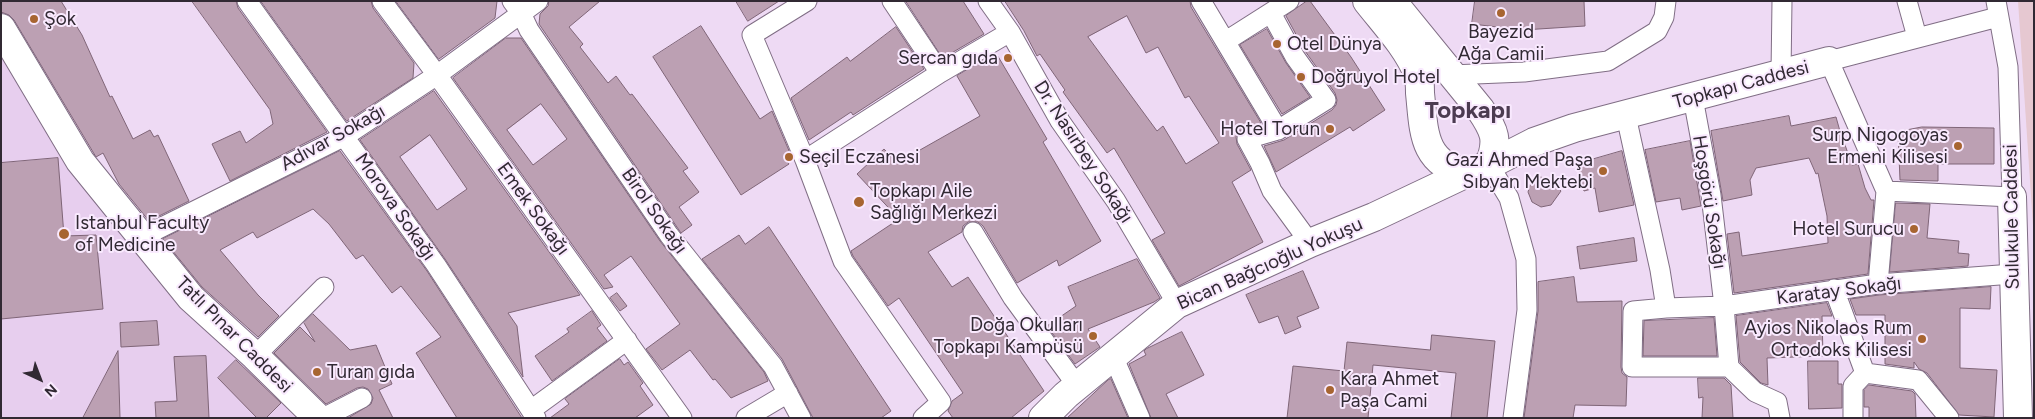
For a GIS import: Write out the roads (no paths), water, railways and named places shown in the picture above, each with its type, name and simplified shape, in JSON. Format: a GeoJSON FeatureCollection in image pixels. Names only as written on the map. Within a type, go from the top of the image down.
{"type":"FeatureCollection","features":[{"type":"Feature","properties":{"kind":"street","name":"Morova Sokağı"},"geometry":{"type":"LineString","coordinates":[[247,1],[436,266],[533,414]]}},
{"type":"Feature","properties":{"kind":"street","name":"Emek Sokağı"},"geometry":{"type":"LineString","coordinates":[[382,1],[682,418]]}},
{"type":"Feature","properties":{"kind":"street","name":"Adıvar Sokağı"},"geometry":{"type":"LineString","coordinates":[[142,237],[345,136],[437,75],[516,7],[538,1]]}},
{"type":"Feature","properties":{"kind":"street"},"geometry":{"type":"LineString","coordinates":[[807,1],[752,35],[843,260],[941,402],[923,418]]}},
{"type":"Feature","properties":{"kind":"street"},"geometry":{"type":"LineString","coordinates":[[892,1],[940,73]]}},
{"type":"Feature","properties":{"kind":"street","name":"Dr. Nasırbey Sokağı"},"geometry":{"type":"LineString","coordinates":[[988,1],[1010,32],[1060,121],[1116,201],[1177,304]]}},
{"type":"Feature","properties":{"kind":"street"},"geometry":{"type":"LineString","coordinates":[[1201,1],[1278,130]]}},
{"type":"Feature","properties":{"kind":"street"},"geometry":{"type":"LineString","coordinates":[[1226,42],[1290,1]]}},
{"type":"Feature","properties":{"kind":"street"},"geometry":{"type":"LineString","coordinates":[[1367,1],[1395,36],[1418,75],[1423,127],[1429,148],[1439,161],[1453,170],[1478,169],[1509,198],[1526,259],[1527,310],[1513,418]]}},
{"type":"Feature","properties":{"kind":"street"},"geometry":{"type":"LineString","coordinates":[[1392,1],[1492,126],[1495,150],[1478,169]]}},
{"type":"Feature","properties":{"kind":"street"},"geometry":{"type":"LineString","coordinates":[[1451,75],[1524,72],[1608,61],[1657,31],[1664,17],[1666,1]]}},
{"type":"Feature","properties":{"kind":"street"},"geometry":{"type":"LineString","coordinates":[[1781,74],[1782,1]]}},
{"type":"Feature","properties":{"kind":"street"},"geometry":{"type":"LineString","coordinates":[[1907,1],[1917,37]]}},
{"type":"Feature","properties":{"kind":"street","name":"Birol Sokağı"},"geometry":{"type":"LineString","coordinates":[[516,7],[529,30],[669,235],[773,366],[801,418]]}},
{"type":"Feature","properties":{"kind":"street","name":"Topkapı Caddesi"},"geometry":{"type":"LineString","coordinates":[[1478,169],[1534,142],[1574,128],[1626,116],[1917,37],[1997,9]]}},
{"type":"Feature","properties":{"kind":"street","name":"Sulukule Caddesi"},"geometry":{"type":"LineString","coordinates":[[1997,9],[2008,67],[2018,418]]}},
{"type":"Feature","properties":{"kind":"street"},"geometry":{"type":"LineString","coordinates":[[1271,13],[1296,57],[1326,100],[1278,130],[1247,139],[1272,191],[1310,243]]}},
{"type":"Feature","properties":{"kind":"street","name":"Tatlı Pınar Caddesi"},"geometry":{"type":"LineString","coordinates":[[1,28],[80,161],[191,298],[255,356],[318,418]]}},
{"type":"Feature","properties":{"kind":"street"},"geometry":{"type":"LineString","coordinates":[[804,160],[940,73],[1010,32]]}},
{"type":"Feature","properties":{"kind":"street"},"geometry":{"type":"LineString","coordinates":[[1828,61],[1886,191],[1878,284]]}},
{"type":"Feature","properties":{"kind":"street","name":"Hoşgörü Sokağı"},"geometry":{"type":"LineString","coordinates":[[1692,98],[1711,195],[1729,367]]}},
{"type":"Feature","properties":{"kind":"street"},"geometry":{"type":"LineString","coordinates":[[1626,116],[1660,270],[1666,308]]}},
{"type":"Feature","properties":{"kind":"street","name":"Bican Bağcıoğlu Yokuşu"},"geometry":{"type":"LineString","coordinates":[[1043,418],[1113,356],[1177,304],[1478,169]]}},
{"type":"Feature","properties":{"kind":"street"},"geometry":{"type":"LineString","coordinates":[[1886,191],[2012,197]]}},
{"type":"Feature","properties":{"kind":"street"},"geometry":{"type":"LineString","coordinates":[[973,232],[1013,298],[1078,387]]}},
{"type":"Feature","properties":{"kind":"street","name":"Karatay Sokağı"},"geometry":{"type":"LineString","coordinates":[[1729,367],[1632,367],[1633,311],[1724,306],[1878,284],[2013,274]]}},
{"type":"Feature","properties":{"kind":"street"},"geometry":{"type":"LineString","coordinates":[[255,356],[324,287]]}},
{"type":"Feature","properties":{"kind":"street"},"geometry":{"type":"LineString","coordinates":[[1834,289],[1865,373]]}},
{"type":"Feature","properties":{"kind":"street"},"geometry":{"type":"LineString","coordinates":[[533,414],[627,340]]}},
{"type":"Feature","properties":{"kind":"street"},"geometry":{"type":"LineString","coordinates":[[1113,356],[1140,418]]}},
{"type":"Feature","properties":{"kind":"street"},"geometry":{"type":"LineString","coordinates":[[1729,367],[1756,392],[1777,402],[1780,418]]}},
{"type":"Feature","properties":{"kind":"street"},"geometry":{"type":"LineString","coordinates":[[1853,418],[1853,386],[1865,373]]}},
{"type":"Feature","properties":{"kind":"street"},"geometry":{"type":"LineString","coordinates":[[1865,373],[1918,380],[1949,418]]}},
{"type":"Feature","properties":{"kind":"street"},"geometry":{"type":"LineString","coordinates":[[746,418],[788,393]]}},
{"type":"Feature","properties":{"kind":"street"},"geometry":{"type":"LineString","coordinates":[[323,418],[362,398]]}},
{"type":"Feature","properties":{"kind":"place","name":"Bayezid Ağa Camii"},"geometry":{"type":"Point","coordinates":[1501,13]}},
{"type":"Feature","properties":{"kind":"place","name":"Şok"},"geometry":{"type":"Point","coordinates":[34,19]}},
{"type":"Feature","properties":{"kind":"place","name":"Otel Dünya"},"geometry":{"type":"Point","coordinates":[1277,44]}},
{"type":"Feature","properties":{"kind":"place","name":"Sercan gıda"},"geometry":{"type":"Point","coordinates":[1008,58]}},
{"type":"Feature","properties":{"kind":"place","name":"Doğruyol Hotel"},"geometry":{"type":"Point","coordinates":[1301,77]}},
{"type":"Feature","properties":{"kind":"place","name":"Hotel Torun"},"geometry":{"type":"Point","coordinates":[1330,129]}},
{"type":"Feature","properties":{"kind":"place","name":"Surp Nigogoyas Ermeni Kilisesi"},"geometry":{"type":"Point","coordinates":[1958,146]}},
{"type":"Feature","properties":{"kind":"place","name":"Seçil Eczanesi"},"geometry":{"type":"Point","coordinates":[789,157]}},
{"type":"Feature","properties":{"kind":"place","name":"Gazi Ahmed Paşa Sıbyan Mektebi"},"geometry":{"type":"Point","coordinates":[1603,171]}},
{"type":"Feature","properties":{"kind":"place","name":"Topkapı Aile Sağlığı Merkezi"},"geometry":{"type":"Point","coordinates":[859,202]}},
{"type":"Feature","properties":{"kind":"place","name":"Hotel Surucu"},"geometry":{"type":"Point","coordinates":[1914,229]}},
{"type":"Feature","properties":{"kind":"place","name":"Istanbul Faculty of Medicine"},"geometry":{"type":"Point","coordinates":[64,234]}},
{"type":"Feature","properties":{"kind":"place","name":"Doğa Okulları Topkapı Kampüsü"},"geometry":{"type":"Point","coordinates":[1093,336]}},
{"type":"Feature","properties":{"kind":"place","name":"Ayios Nikolaos Rum Ortodoks Kilisesi"},"geometry":{"type":"Point","coordinates":[1922,339]}},
{"type":"Feature","properties":{"kind":"place","name":"Turan gıda"},"geometry":{"type":"Point","coordinates":[317,372]}},
{"type":"Feature","properties":{"kind":"place","name":"Kara Ahmet Paşa Cami"},"geometry":{"type":"Point","coordinates":[1330,390]}},
{"type":"Feature","properties":{"kind":"district","name":"Topkapı"},"geometry":{"type":"Point","coordinates":[1468,111]}}]}
